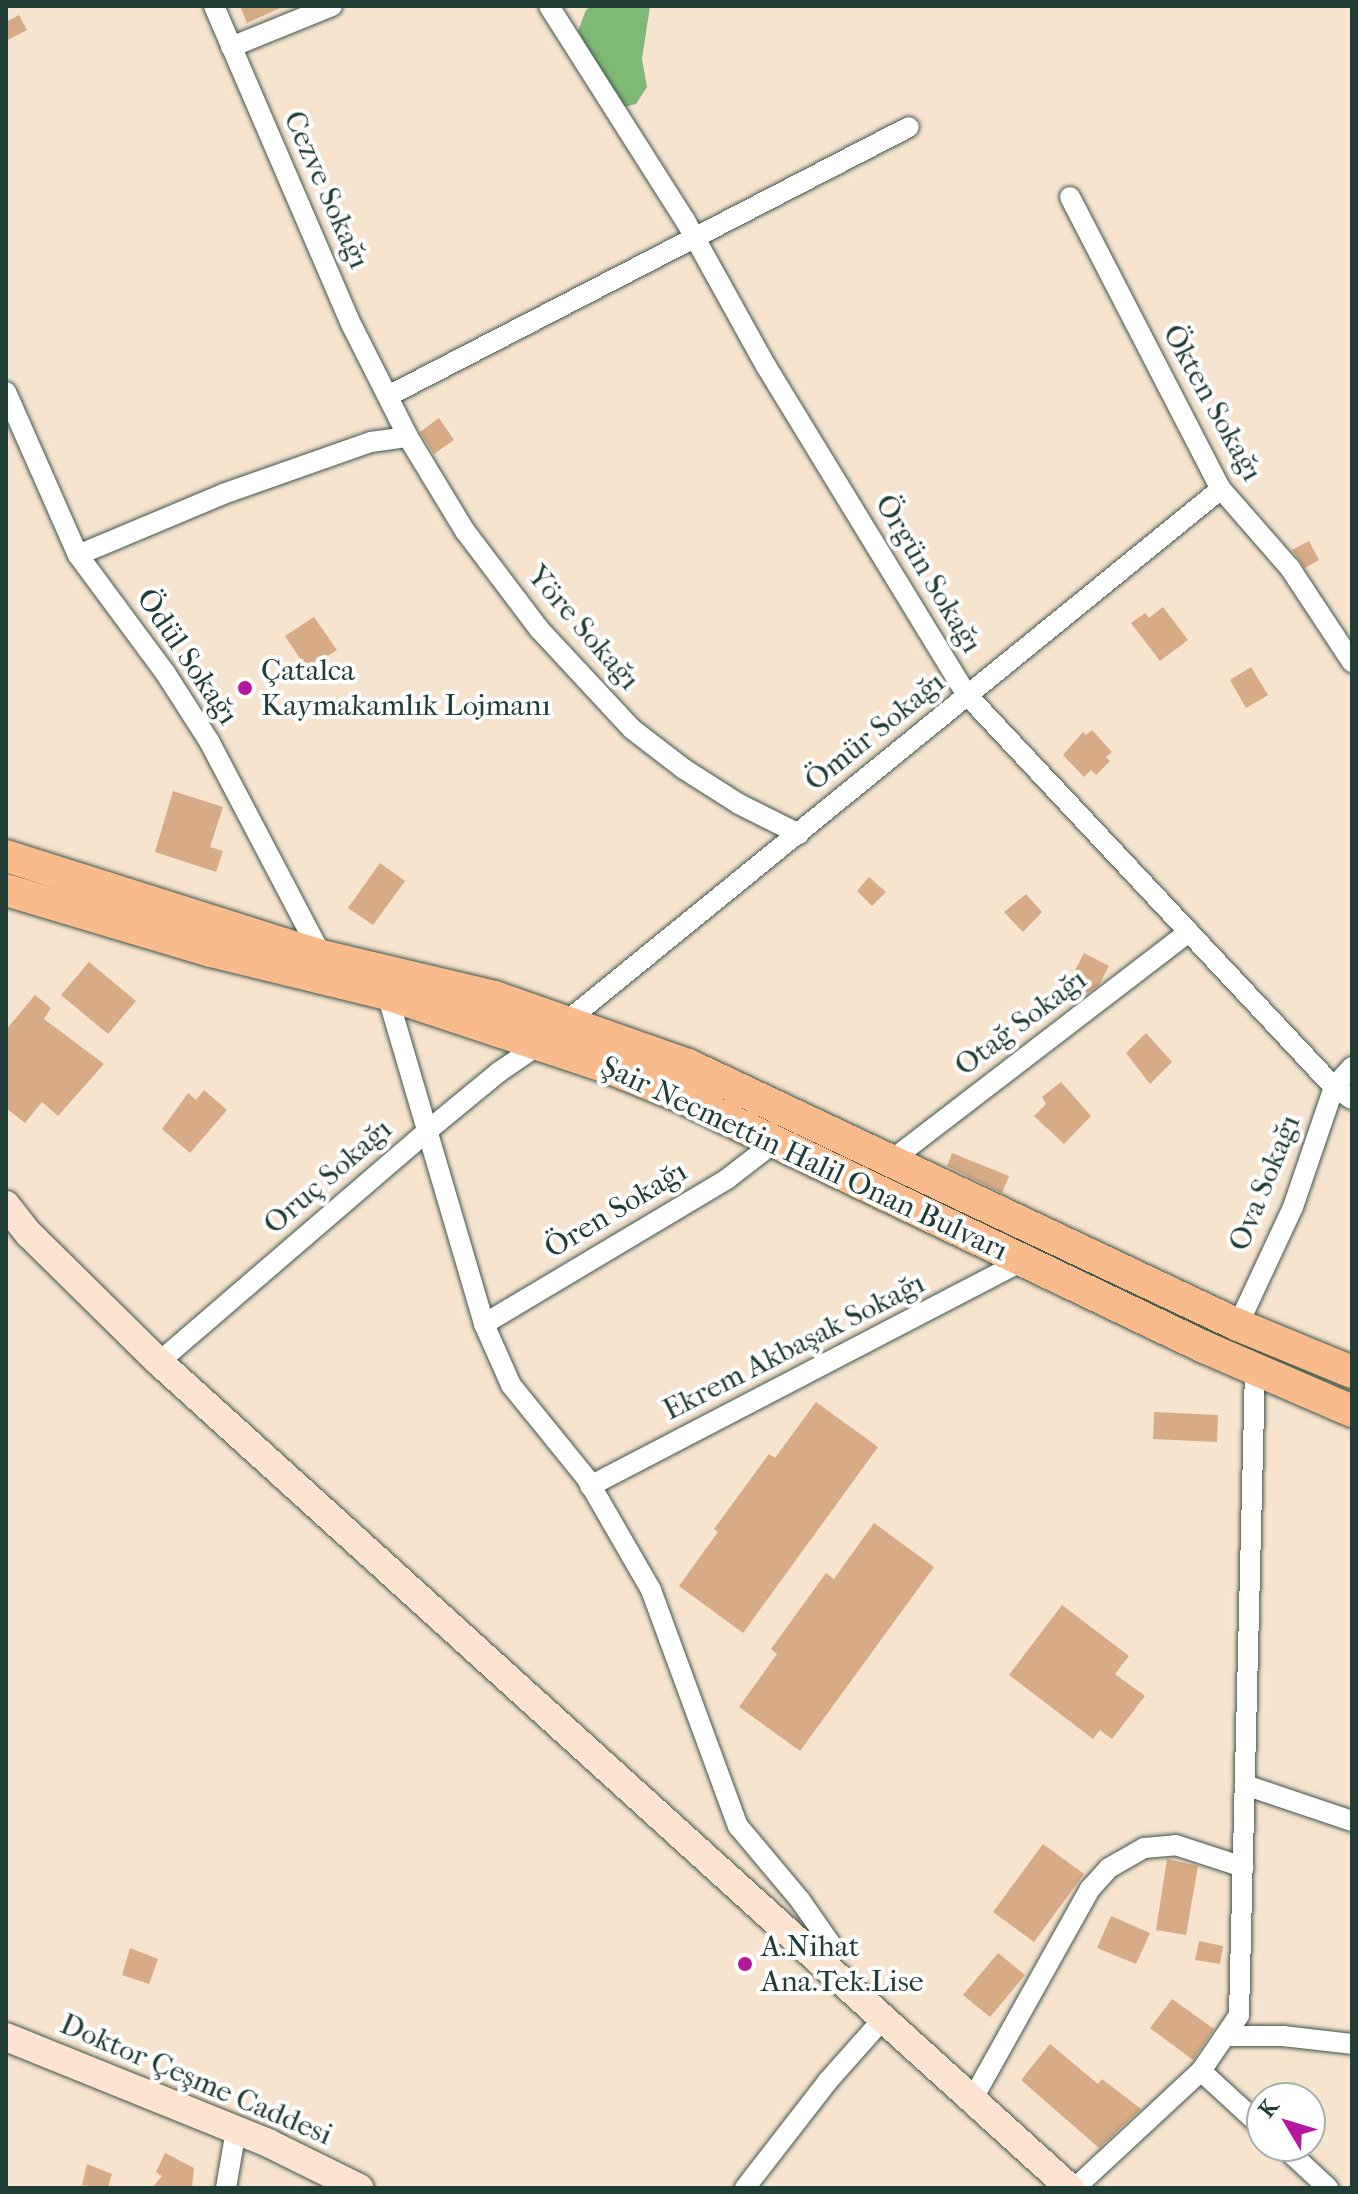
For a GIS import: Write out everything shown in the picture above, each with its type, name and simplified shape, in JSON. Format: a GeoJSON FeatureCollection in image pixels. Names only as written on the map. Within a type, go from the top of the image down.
{"type":"FeatureCollection","features":[{"type":"Feature","properties":{"kind":"main road","name":"Şair Necmettin Halil Onan Bulvarı"},"geometry":{"type":"LineString","coordinates":[[6,856],[322,956],[495,997],[688,1065],[1238,1325],[1352,1372]]}},
{"type":"Feature","properties":{"kind":"main road","name":"Şair Necmettin Halil Onan Bulvarı"},"geometry":{"type":"LineString","coordinates":[[6,890],[211,951],[387,994],[540,1044],[677,1095],[1255,1370],[1352,1411]]}},
{"type":"Feature","properties":{"kind":"main road"},"geometry":{"type":"LineString","coordinates":[[6,1205],[29,1234],[159,1362],[1072,2188]]}},
{"type":"Feature","properties":{"kind":"main road"},"geometry":{"type":"LineString","coordinates":[[6,1218],[29,1234]]}},
{"type":"Feature","properties":{"kind":"main road","name":"Doktor Çeşme Caddesi"},"geometry":{"type":"LineString","coordinates":[[6,2037],[236,2130],[359,2188]]}},
{"type":"Feature","properties":{"kind":"street","name":"Cezve Sokağı"},"geometry":{"type":"LineString","coordinates":[[214,6],[352,326],[388,396]]}},
{"type":"Feature","properties":{"kind":"street"},"geometry":{"type":"LineString","coordinates":[[231,47],[332,6]]}},
{"type":"Feature","properties":{"kind":"street","name":"Örgün Sokağı"},"geometry":{"type":"LineString","coordinates":[[549,6],[695,238],[766,366],[967,695],[1334,1087],[1352,1099]]}},
{"type":"Feature","properties":{"kind":"street"},"geometry":{"type":"LineString","coordinates":[[388,396],[909,127]]}},
{"type":"Feature","properties":{"kind":"street","name":"Ökten Sokağı"},"geometry":{"type":"LineString","coordinates":[[1070,197],[1221,489],[1290,568],[1352,662]]}},
{"type":"Feature","properties":{"kind":"street","name":"Ödül Sokağı"},"geometry":{"type":"LineString","coordinates":[[6,392],[78,555],[209,741],[322,956]]}},
{"type":"Feature","properties":{"kind":"street","name":"Yöre Sokağı"},"geometry":{"type":"LineString","coordinates":[[388,396],[408,437],[465,531],[540,630],[632,729],[684,769],[739,804],[799,834]]}},
{"type":"Feature","properties":{"kind":"street"},"geometry":{"type":"LineString","coordinates":[[78,555],[223,494],[371,442],[408,437]]}},
{"type":"Feature","properties":{"kind":"street","name":"Ömür Sokağı"},"geometry":{"type":"LineString","coordinates":[[567,1021],[1221,489]]}},
{"type":"Feature","properties":{"kind":"street","name":"Otağ Sokağı"},"geometry":{"type":"LineString","coordinates":[[889,1162],[1189,932]]}},
{"type":"Feature","properties":{"kind":"street"},"geometry":{"type":"LineString","coordinates":[[387,994],[484,1324],[511,1385],[590,1486],[651,1590],[738,1826],[800,1900],[830,1943],[829,1969]]}},
{"type":"Feature","properties":{"kind":"street","name":"Oruç Sokağı"},"geometry":{"type":"LineString","coordinates":[[159,1362],[426,1132],[499,1072],[540,1044]]}},
{"type":"Feature","properties":{"kind":"street","name":"Ova Sokağı"},"geometry":{"type":"LineString","coordinates":[[1238,1325],[1293,1207],[1334,1087],[1352,1067]]}},
{"type":"Feature","properties":{"kind":"street","name":"Ören Sokağı"},"geometry":{"type":"LineString","coordinates":[[484,1324],[727,1179],[775,1142]]}},
{"type":"Feature","properties":{"kind":"street","name":"Ekrem Akbaşak Sokağı"},"geometry":{"type":"LineString","coordinates":[[590,1486],[1024,1260]]}},
{"type":"Feature","properties":{"kind":"street"},"geometry":{"type":"LineString","coordinates":[[1072,2188],[1201,2071],[1239,2015],[1255,1370]]}},
{"type":"Feature","properties":{"kind":"street"},"geometry":{"type":"LineString","coordinates":[[1245,1785],[1352,1821]]}},
{"type":"Feature","properties":{"kind":"street"},"geometry":{"type":"LineString","coordinates":[[972,2100],[1090,1889],[1109,1868],[1144,1848],[1176,1845],[1243,1867]]}},
{"type":"Feature","properties":{"kind":"street"},"geometry":{"type":"LineString","coordinates":[[745,2188],[828,2081],[883,2019]]}},
{"type":"Feature","properties":{"kind":"street"},"geometry":{"type":"LineString","coordinates":[[1226,2036],[1283,2036],[1352,2044]]}},
{"type":"Feature","properties":{"kind":"street"},"geometry":{"type":"LineString","coordinates":[[1201,2071],[1246,2112]]}},
{"type":"Feature","properties":{"kind":"street"},"geometry":{"type":"LineString","coordinates":[[226,2188],[236,2130]]}},
{"type":"Feature","properties":{"kind":"street"},"geometry":{"type":"LineString","coordinates":[[1300,2162],[1328,2188]]}},
{"type":"Feature","properties":{"kind":"green space"},"geometry":{"type":"Polygon","coordinates":[[[591,6],[650,6],[642,59],[647,87],[636,104],[620,108],[578,31],[586,10],[591,6]]]}},
{"type":"Feature","properties":{"kind":"building"},"geometry":{"type":"Polygon","coordinates":[[[240,6],[285,6],[247,23],[240,6]]]}},
{"type":"Feature","properties":{"kind":"building"},"geometry":{"type":"Polygon","coordinates":[[[19,15],[27,30],[6,41],[6,22],[19,15]]]}},
{"type":"Feature","properties":{"kind":"building"},"geometry":{"type":"Polygon","coordinates":[[[439,418],[454,440],[434,454],[420,432],[439,418]]]}},
{"type":"Feature","properties":{"kind":"building"},"geometry":{"type":"Polygon","coordinates":[[[1309,541],[1319,560],[1305,568],[1292,550],[1309,541]]]}},
{"type":"Feature","properties":{"kind":"building"},"geometry":{"type":"Polygon","coordinates":[[[1163,607],[1188,640],[1160,661],[1131,623],[1145,613],[1149,618],[1163,607]]]}},
{"type":"Feature","properties":{"kind":"building","name":"Çatalca Kaymakamlık Lojmanı"},"geometry":{"type":"Polygon","coordinates":[[[314,617],[337,650],[307,669],[285,636],[314,617]]]}},
{"type":"Feature","properties":{"kind":"building"},"geometry":{"type":"Polygon","coordinates":[[[1251,667],[1268,695],[1246,708],[1230,680],[1251,667]]]}},
{"type":"Feature","properties":{"kind":"building"},"geometry":{"type":"Polygon","coordinates":[[[1092,730],[1112,752],[1106,757],[1110,761],[1096,775],[1091,770],[1084,777],[1063,755],[1083,732],[1086,735],[1092,730]]]}},
{"type":"Feature","properties":{"kind":"building"},"geometry":{"type":"Polygon","coordinates":[[[173,791],[223,807],[210,847],[223,851],[216,872],[155,852],[173,791]]]}},
{"type":"Feature","properties":{"kind":"building"},"geometry":{"type":"Polygon","coordinates":[[[380,863],[405,881],[373,925],[348,908],[380,863]]]}},
{"type":"Feature","properties":{"kind":"building"},"geometry":{"type":"Polygon","coordinates":[[[869,877],[886,892],[872,906],[857,891],[869,877]]]}},
{"type":"Feature","properties":{"kind":"building"},"geometry":{"type":"Polygon","coordinates":[[[1026,894],[1042,912],[1023,932],[1004,912],[1026,894]]]}},
{"type":"Feature","properties":{"kind":"building"},"geometry":{"type":"Polygon","coordinates":[[[1084,953],[1109,966],[1099,985],[1088,993],[1069,982],[1084,953]]]}},
{"type":"Feature","properties":{"kind":"building"},"geometry":{"type":"Polygon","coordinates":[[[89,962],[136,1001],[108,1034],[61,995],[89,962]]]}},
{"type":"Feature","properties":{"kind":"building"},"geometry":{"type":"Polygon","coordinates":[[[35,995],[51,1008],[44,1019],[104,1064],[58,1116],[42,1102],[25,1123],[6,1108],[6,1030],[35,995]]]}},
{"type":"Feature","properties":{"kind":"building"},"geometry":{"type":"Polygon","coordinates":[[[1146,1033],[1172,1062],[1150,1084],[1126,1053],[1146,1033]]]}},
{"type":"Feature","properties":{"kind":"building"},"geometry":{"type":"Polygon","coordinates":[[[1061,1082],[1091,1116],[1064,1144],[1034,1116],[1046,1104],[1042,1097],[1061,1082]]]}},
{"type":"Feature","properties":{"kind":"building"},"geometry":{"type":"Polygon","coordinates":[[[204,1090],[227,1110],[190,1153],[162,1129],[188,1093],[196,1100],[204,1090]]]}},
{"type":"Feature","properties":{"kind":"building"},"geometry":{"type":"Polygon","coordinates":[[[952,1153],[1009,1176],[1002,1193],[947,1166],[952,1153]]]}},
{"type":"Feature","properties":{"kind":"building"},"geometry":{"type":"Polygon","coordinates":[[[816,1402],[878,1447],[743,1633],[679,1586],[718,1532],[714,1529],[769,1454],[775,1458],[816,1402]]]}},
{"type":"Feature","properties":{"kind":"building"},"geometry":{"type":"Polygon","coordinates":[[[1154,1412],[1218,1415],[1217,1442],[1153,1439],[1154,1412]]]}},
{"type":"Feature","properties":{"kind":"building"},"geometry":{"type":"Polygon","coordinates":[[[874,1523],[934,1567],[800,1751],[739,1707],[777,1654],[771,1649],[826,1573],[834,1579],[874,1523]]]}},
{"type":"Feature","properties":{"kind":"building"},"geometry":{"type":"Polygon","coordinates":[[[1062,1605],[1129,1656],[1115,1674],[1145,1696],[1112,1739],[1100,1730],[1093,1739],[1009,1675],[1062,1605]]]}},
{"type":"Feature","properties":{"kind":"building"},"geometry":{"type":"Polygon","coordinates":[[[1043,1844],[1084,1874],[1034,1942],[993,1912],[1043,1844]]]}},
{"type":"Feature","properties":{"kind":"building"},"geometry":{"type":"Polygon","coordinates":[[[1167,1859],[1198,1866],[1186,1935],[1156,1930],[1167,1859]]]}},
{"type":"Feature","properties":{"kind":"building"},"geometry":{"type":"Polygon","coordinates":[[[1111,1916],[1150,1933],[1136,1964],[1097,1948],[1111,1916]]]}},
{"type":"Feature","properties":{"kind":"building"},"geometry":{"type":"Polygon","coordinates":[[[1199,1941],[1223,1946],[1220,1964],[1195,1960],[1199,1941]]]}},
{"type":"Feature","properties":{"kind":"building"},"geometry":{"type":"Polygon","coordinates":[[[130,1948],[158,1959],[149,1984],[122,1975],[130,1948]]]}},
{"type":"Feature","properties":{"kind":"building"},"geometry":{"type":"Polygon","coordinates":[[[998,1953],[1025,1975],[990,2017],[963,1995],[998,1953]]]}},
{"type":"Feature","properties":{"kind":"building"},"geometry":{"type":"Polygon","coordinates":[[[1172,1999],[1214,2029],[1193,2060],[1150,2028],[1172,1999]]]}},
{"type":"Feature","properties":{"kind":"building"},"geometry":{"type":"Polygon","coordinates":[[[1050,2044],[1098,2084],[1102,2079],[1141,2109],[1099,2148],[1021,2080],[1050,2044]]]}},
{"type":"Feature","properties":{"kind":"building"},"geometry":{"type":"Polygon","coordinates":[[[165,2153],[194,2168],[192,2188],[152,2188],[162,2176],[156,2172],[165,2153]]]}},
{"type":"Feature","properties":{"kind":"building"},"geometry":{"type":"Polygon","coordinates":[[[87,2164],[112,2174],[108,2188],[82,2185],[87,2164]]]}},
{"type":"Feature","properties":{"kind":"place","name":"Çatalca Kaymakamlık Lojmanı"},"geometry":{"type":"Point","coordinates":[245,688]}},
{"type":"Feature","properties":{"kind":"place","name":"A.Nihat Ana.Tek.Lise"},"geometry":{"type":"Point","coordinates":[745,1964]}}]}
